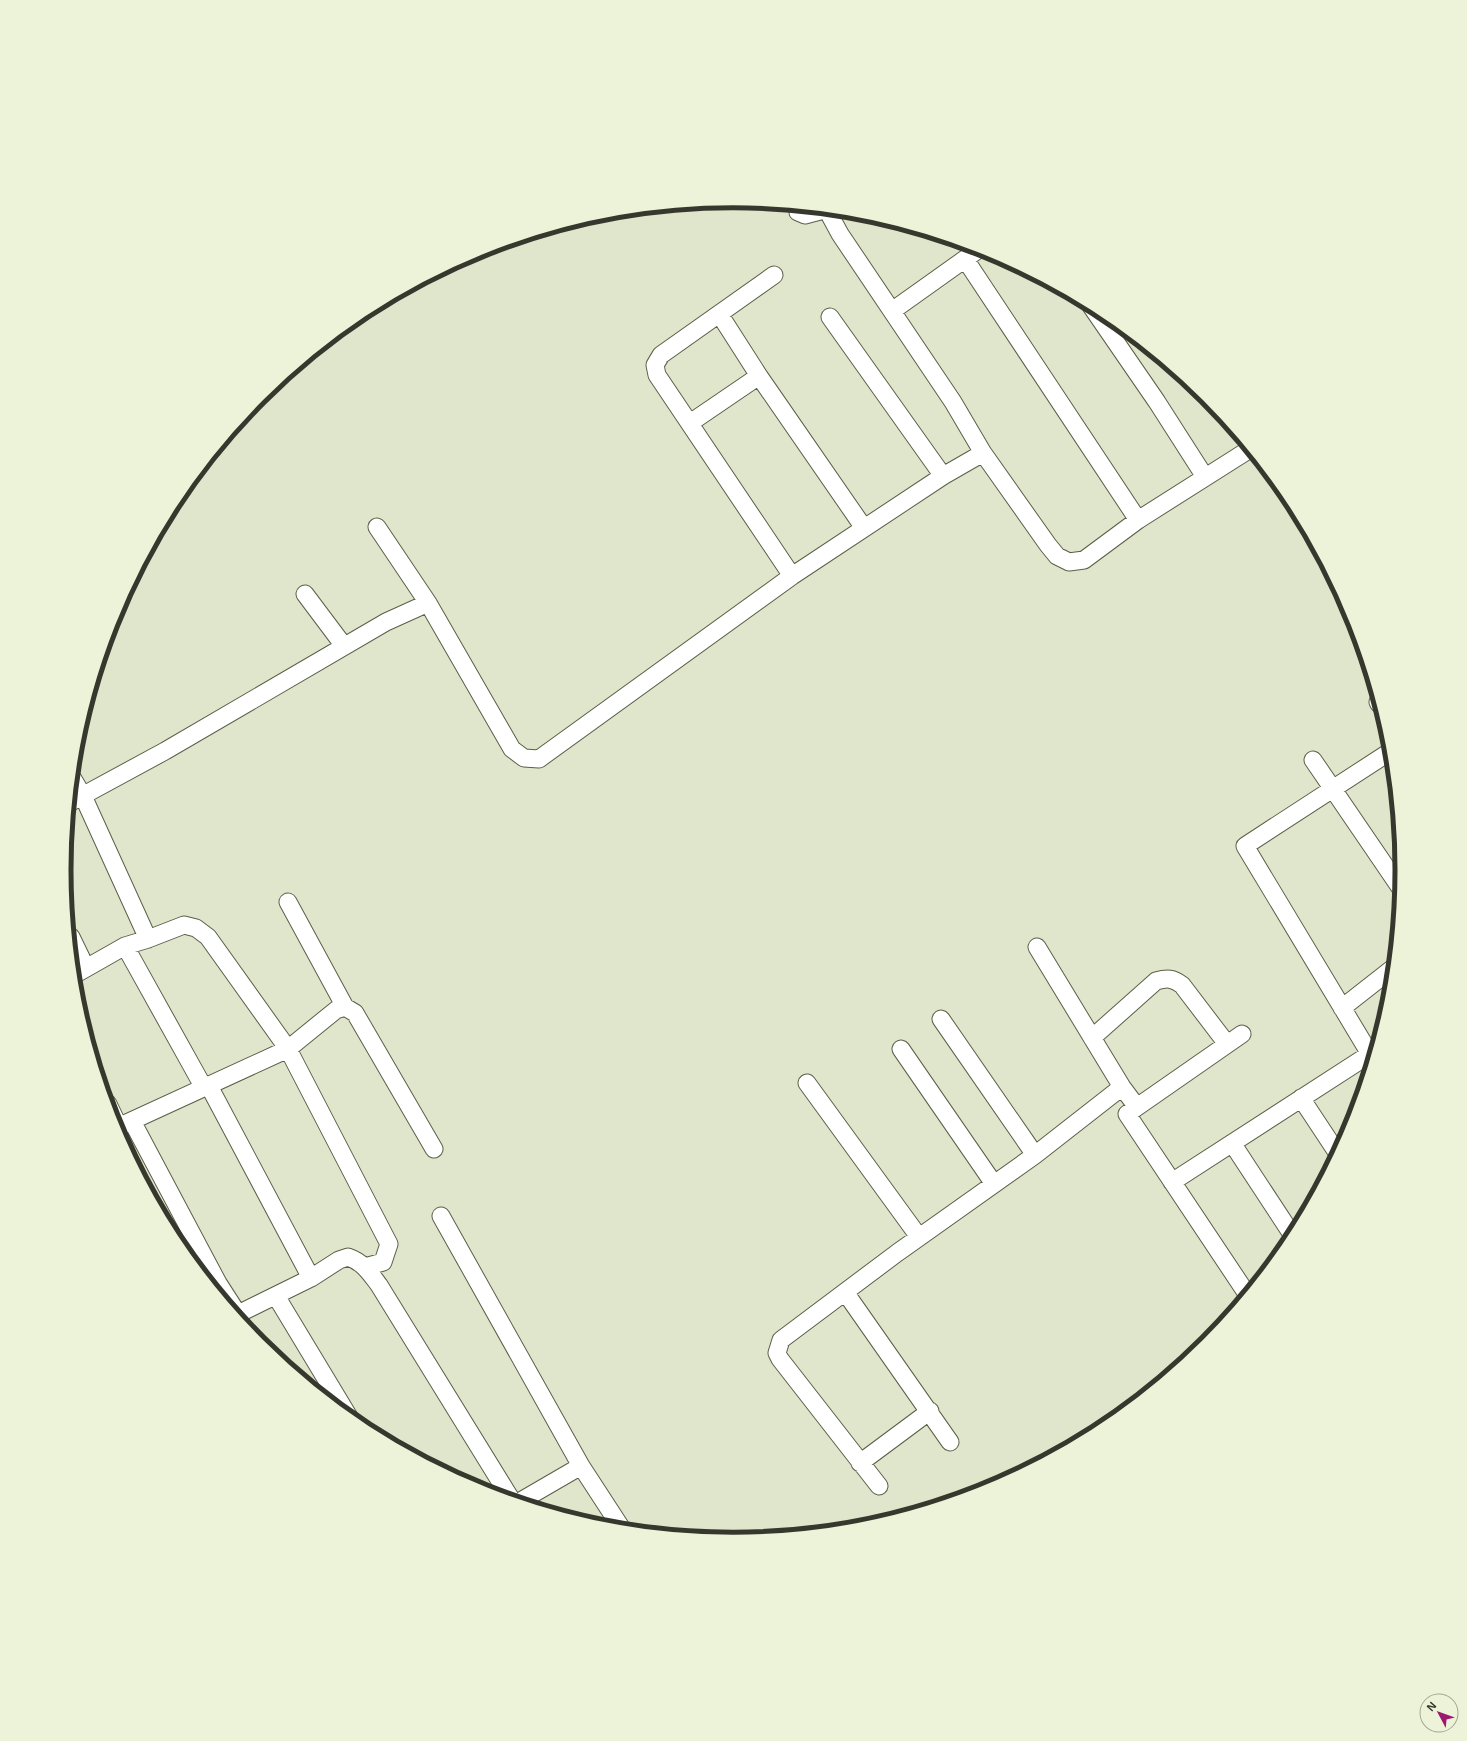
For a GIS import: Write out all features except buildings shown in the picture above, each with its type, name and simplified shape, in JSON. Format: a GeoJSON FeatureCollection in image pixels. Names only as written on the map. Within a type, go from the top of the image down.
{"type":"FeatureCollection","features":[{"type":"Feature","properties":{"kind":"street"},"geometry":{"type":"LineString","coordinates":[[830,216],[840,234],[953,402],[983,453],[1057,556],[1069,562],[1084,560],[1138,520],[1246,451]]}},
{"type":"Feature","properties":{"kind":"street"},"geometry":{"type":"LineString","coordinates":[[892,311],[973,253]]}},
{"type":"Feature","properties":{"kind":"street"},"geometry":{"type":"LineString","coordinates":[[965,259],[1138,520]]}},
{"type":"Feature","properties":{"kind":"street"},"geometry":{"type":"LineString","coordinates":[[774,275],[720,315],[661,355],[655,365],[657,375],[792,576]]}},
{"type":"Feature","properties":{"kind":"street"},"geometry":{"type":"LineString","coordinates":[[720,315],[759,376],[864,528]]}},
{"type":"Feature","properties":{"kind":"street"},"geometry":{"type":"LineString","coordinates":[[830,317],[943,476]]}},
{"type":"Feature","properties":{"kind":"street"},"geometry":{"type":"LineString","coordinates":[[1100,319],[1157,402],[1205,477]]}},
{"type":"Feature","properties":{"kind":"street"},"geometry":{"type":"LineString","coordinates":[[690,424],[759,376]]}},
{"type":"Feature","properties":{"kind":"street"},"geometry":{"type":"LineString","coordinates":[[377,527],[428,603],[512,749],[524,758],[539,759],[792,576],[943,476],[983,453]]}},
{"type":"Feature","properties":{"kind":"street"},"geometry":{"type":"LineString","coordinates":[[306,594],[344,646]]}},
{"type":"Feature","properties":{"kind":"street"},"geometry":{"type":"LineString","coordinates":[[148,939],[77,799],[165,751],[386,622],[428,603]]}},
{"type":"Feature","properties":{"kind":"street"},"geometry":{"type":"LineString","coordinates":[[1370,1054],[1245,846],[1385,755]]}},
{"type":"Feature","properties":{"kind":"street"},"geometry":{"type":"LineString","coordinates":[[1313,760],[1396,880]]}},
{"type":"Feature","properties":{"kind":"street"},"geometry":{"type":"LineString","coordinates":[[288,902],[345,1007],[355,1013],[434,1149]]}},
{"type":"Feature","properties":{"kind":"street"},"geometry":{"type":"LineString","coordinates":[[80,971],[125,946],[184,925],[196,928],[208,937],[288,1049],[390,1244],[383,1262],[365,1267]]}},
{"type":"Feature","properties":{"kind":"street"},"geometry":{"type":"LineString","coordinates":[[125,946],[207,1087],[311,1278]]}},
{"type":"Feature","properties":{"kind":"street"},"geometry":{"type":"LineString","coordinates":[[1037,947],[1122,1087],[1137,1107]]}},
{"type":"Feature","properties":{"kind":"street"},"geometry":{"type":"LineString","coordinates":[[1342,1008],[1388,972]]}},
{"type":"Feature","properties":{"kind":"street"},"geometry":{"type":"LineString","coordinates":[[1092,1038],[1156,981],[1166,978],[1176,981],[1182,985],[1227,1044]]}},
{"type":"Feature","properties":{"kind":"street"},"geometry":{"type":"LineString","coordinates":[[225,1295],[122,1126],[288,1049],[336,1010],[345,1007]]}},
{"type":"Feature","properties":{"kind":"street"},"geometry":{"type":"LineString","coordinates":[[941,1019],[1035,1155]]}},
{"type":"Feature","properties":{"kind":"street"},"geometry":{"type":"LineString","coordinates":[[1242,1034],[1126,1114],[1246,1290]]}},
{"type":"Feature","properties":{"kind":"street"},"geometry":{"type":"LineString","coordinates":[[901,1048],[994,1184]]}},
{"type":"Feature","properties":{"kind":"street"},"geometry":{"type":"LineString","coordinates":[[1172,1182],[1301,1098],[1368,1058]]}},
{"type":"Feature","properties":{"kind":"street"},"geometry":{"type":"LineString","coordinates":[[807,1083],[919,1237]]}},
{"type":"Feature","properties":{"kind":"street"},"geometry":{"type":"LineString","coordinates":[[879,1486],[777,1353],[781,1340],[919,1237],[1035,1155],[1122,1087]]}},
{"type":"Feature","properties":{"kind":"street"},"geometry":{"type":"LineString","coordinates":[[1301,1098],[1335,1149]]}},
{"type":"Feature","properties":{"kind":"street"},"geometry":{"type":"LineString","coordinates":[[1232,1143],[1289,1230]]}},
{"type":"Feature","properties":{"kind":"street"},"geometry":{"type":"LineString","coordinates":[[441,1216],[581,1466],[618,1522]]}},
{"type":"Feature","properties":{"kind":"street"},"geometry":{"type":"LineString","coordinates":[[241,1313],[311,1278],[339,1260],[348,1257],[365,1267],[383,1290],[507,1493]]}},
{"type":"Feature","properties":{"kind":"street"},"geometry":{"type":"LineString","coordinates":[[845,1292],[930,1411],[950,1442]]}},
{"type":"Feature","properties":{"kind":"street"},"geometry":{"type":"LineString","coordinates":[[276,1296],[341,1404]]}},
{"type":"Feature","properties":{"kind":"street"},"geometry":{"type":"LineString","coordinates":[[860,1463],[930,1411]]}},
{"type":"Feature","properties":{"kind":"street"},"geometry":{"type":"LineString","coordinates":[[524,1499],[581,1466]]}}]}
